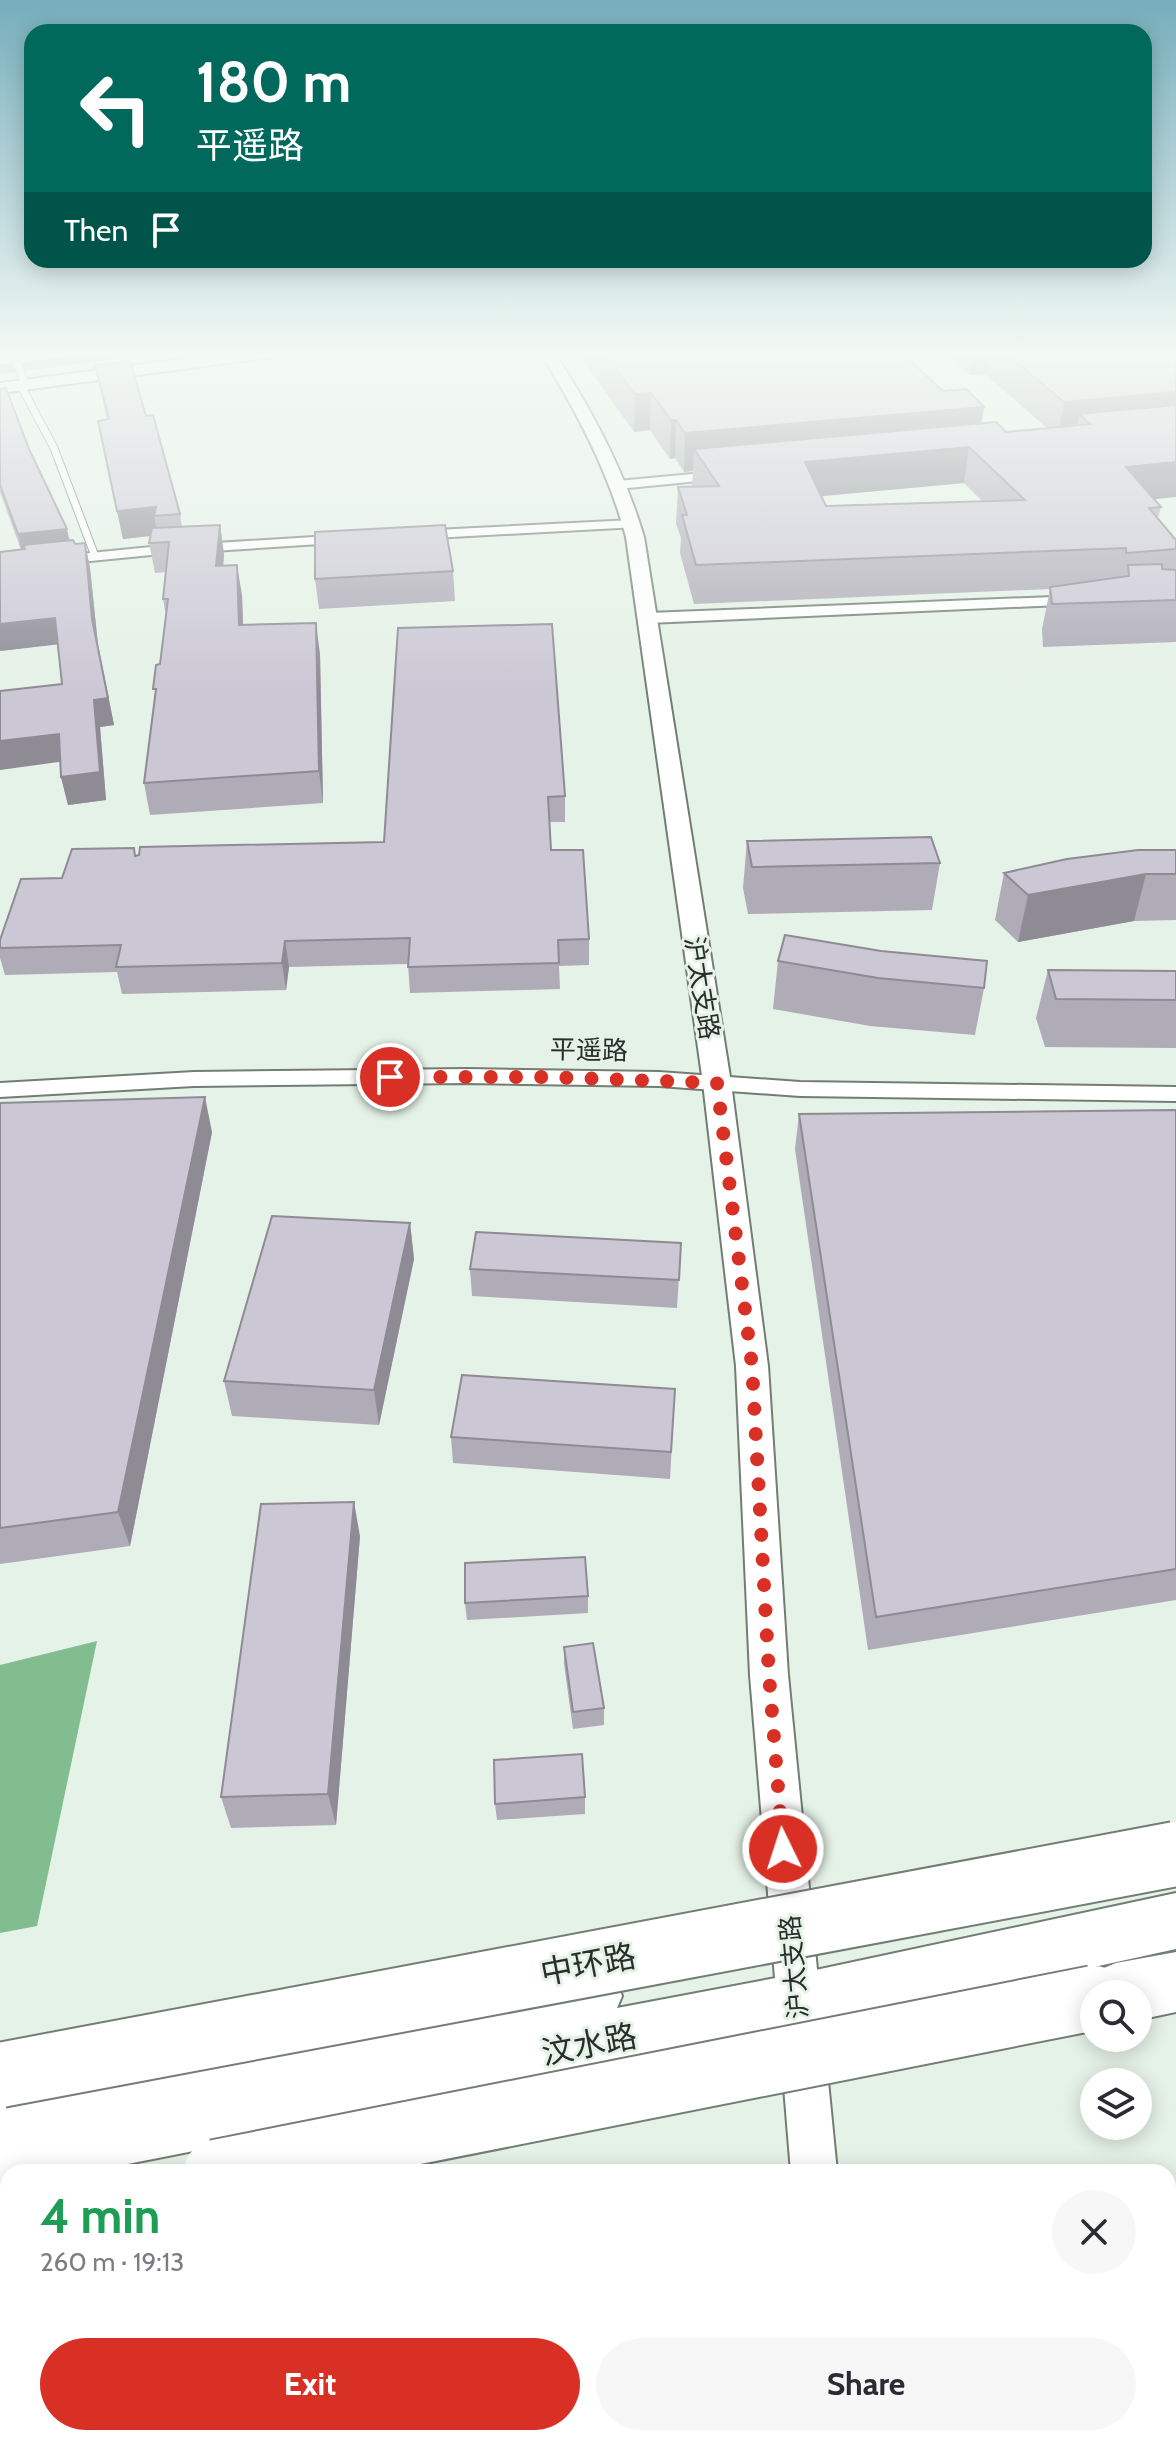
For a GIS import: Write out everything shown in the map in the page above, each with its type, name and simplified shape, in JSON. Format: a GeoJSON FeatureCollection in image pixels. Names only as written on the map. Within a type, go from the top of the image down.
{"type":"FeatureCollection","features":[{"type":"Feature","properties":{"kind":"highway","name":"中环路"},"geometry":{"type":"LineString","coordinates":[[0,2075],[1176,1854]]}},
{"type":"Feature","properties":{"kind":"highway"},"geometry":{"type":"LineString","coordinates":[[256,2164],[1080,2001]]}},
{"type":"Feature","properties":{"kind":"main road","name":"汶水路"},"geometry":{"type":"LineString","coordinates":[[0,2158],[792,1956],[1176,1832]]}},
{"type":"Feature","properties":{"kind":"main road","name":"汶水路"},"geometry":{"type":"LineString","coordinates":[[0,2111],[792,1956],[1176,1874]]}},
{"type":"Feature","properties":{"kind":"main road","name":"汶水路"},"geometry":{"type":"LineString","coordinates":[[0,2053],[792,1956],[1176,1921]]}},
{"type":"Feature","properties":{"kind":"main road"},"geometry":{"type":"LineString","coordinates":[[402,2164],[1080,2026]]}},
{"type":"Feature","properties":{"kind":"street","name":"沪太支路"},"geometry":{"type":"LineString","coordinates":[[609,466],[632,524],[648,618],[717,1083],[752,1366],[769,1675],[813,2164]]}},
{"type":"Feature","properties":{"kind":"street"},"geometry":{"type":"LineString","coordinates":[[618,485],[742,473]]}},
{"type":"Feature","properties":{"kind":"street"},"geometry":{"type":"LineString","coordinates":[[402,536],[632,524]]}},
{"type":"Feature","properties":{"kind":"street"},"geometry":{"type":"LineString","coordinates":[[0,566],[95,556],[355,539]]}},
{"type":"Feature","properties":{"kind":"street"},"geometry":{"type":"LineString","coordinates":[[648,618],[1098,600]]}},
{"type":"Feature","properties":{"kind":"street","name":"平遥路"},"geometry":{"type":"LineString","coordinates":[[0,1090],[135,1081],[256,1078],[545,1077],[800,1089],[1176,1094]]}},
{"type":"Feature","properties":{"kind":"lane"},"geometry":{"type":"LineString","coordinates":[[62,466],[95,556]]}},
{"type":"Feature","properties":{"kind":"shaded area"},"geometry":{"type":"Polygon","coordinates":[[[97,1641],[37,1926],[0,1933],[0,1665],[97,1641]]]}},
{"type":"Feature","properties":{"kind":"building"},"geometry":{"type":"Polygon","coordinates":[[[0,466],[37,466],[67,529],[18,534],[0,485],[0,466]]]}},
{"type":"Feature","properties":{"kind":"building"},"geometry":{"type":"Polygon","coordinates":[[[108,466],[167,466],[180,514],[154,516],[156,507],[117,511],[108,466]]]}},
{"type":"Feature","properties":{"kind":"building"},"geometry":{"type":"Polygon","coordinates":[[[706,466],[807,466],[826,506],[1025,500],[989,466],[1135,466],[1126,467],[1161,507],[1149,508],[1176,540],[1176,549],[1126,553],[1126,548],[696,565],[682,515],[687,515],[678,487],[719,486],[706,466]]]}},
{"type":"Feature","properties":{"kind":"building"},"geometry":{"type":"Polygon","coordinates":[[[220,525],[216,566],[237,565],[239,625],[316,623],[319,771],[144,783],[156,689],[153,689],[156,665],[160,664],[168,599],[163,599],[169,542],[149,543],[152,528],[220,525]]]}},
{"type":"Feature","properties":{"kind":"building"},"geometry":{"type":"Polygon","coordinates":[[[445,525],[453,571],[315,579],[315,532],[445,525]]]}},
{"type":"Feature","properties":{"kind":"building"},"geometry":{"type":"Polygon","coordinates":[[[73,540],[75,544],[85,543],[92,619],[108,698],[94,700],[100,772],[61,777],[59,734],[0,741],[0,691],[62,684],[55,618],[0,624],[0,552],[25,549],[23,545],[73,540]]]}},
{"type":"Feature","properties":{"kind":"building"},"geometry":{"type":"Polygon","coordinates":[[[1162,564],[1162,569],[1176,570],[1176,600],[1052,604],[1050,587],[1129,576],[1128,565],[1162,564]]]}},
{"type":"Feature","properties":{"kind":"building"},"geometry":{"type":"Polygon","coordinates":[[[552,624],[565,796],[548,797],[551,850],[583,850],[589,939],[558,940],[559,963],[408,967],[410,938],[285,941],[282,963],[116,967],[121,945],[0,948],[21,879],[62,878],[72,849],[134,848],[135,856],[139,855],[140,847],[384,842],[398,628],[552,624]]]}},
{"type":"Feature","properties":{"kind":"building"},"geometry":{"type":"Polygon","coordinates":[[[931,837],[940,863],[752,867],[747,841],[931,837]]]}},
{"type":"Feature","properties":{"kind":"building"},"geometry":{"type":"Polygon","coordinates":[[[1138,850],[1176,850],[1176,874],[1146,874],[1028,895],[1004,873],[1067,859],[1138,850]]]}},
{"type":"Feature","properties":{"kind":"building"},"geometry":{"type":"Polygon","coordinates":[[[785,935],[881,951],[987,961],[984,988],[878,978],[778,961],[785,935]]]}},
{"type":"Feature","properties":{"kind":"building"},"geometry":{"type":"Polygon","coordinates":[[[1048,970],[1176,971],[1176,1000],[1056,999],[1048,970]]]}},
{"type":"Feature","properties":{"kind":"building"},"geometry":{"type":"Polygon","coordinates":[[[205,1097],[118,1512],[0,1528],[0,1103],[205,1097]]]}},
{"type":"Feature","properties":{"kind":"building"},"geometry":{"type":"Polygon","coordinates":[[[1176,1110],[1176,1569],[876,1617],[799,1114],[1176,1110]]]}},
{"type":"Feature","properties":{"kind":"building"},"geometry":{"type":"Polygon","coordinates":[[[272,1216],[410,1223],[374,1390],[224,1381],[272,1216]]]}},
{"type":"Feature","properties":{"kind":"building"},"geometry":{"type":"Polygon","coordinates":[[[476,1232],[681,1243],[679,1280],[470,1269],[476,1232]]]}},
{"type":"Feature","properties":{"kind":"building"},"geometry":{"type":"Polygon","coordinates":[[[462,1375],[675,1389],[671,1452],[451,1437],[462,1375]]]}},
{"type":"Feature","properties":{"kind":"building"},"geometry":{"type":"Polygon","coordinates":[[[354,1502],[328,1794],[221,1797],[261,1504],[354,1502]]]}},
{"type":"Feature","properties":{"kind":"building"},"geometry":{"type":"Polygon","coordinates":[[[585,1557],[588,1596],[465,1603],[465,1563],[585,1557]]]}},
{"type":"Feature","properties":{"kind":"building"},"geometry":{"type":"Polygon","coordinates":[[[593,1643],[604,1708],[573,1712],[564,1647],[593,1643]]]}},
{"type":"Feature","properties":{"kind":"building"},"geometry":{"type":"Polygon","coordinates":[[[582,1754],[585,1797],[495,1804],[494,1760],[582,1754]]]}},
{"type":"Feature","properties":{"kind":"route"},"geometry":{"type":"LineString","coordinates":[[390,1077],[659,1079],[717,1083],[752,1366],[769,1675],[783,1849]]}}]}
